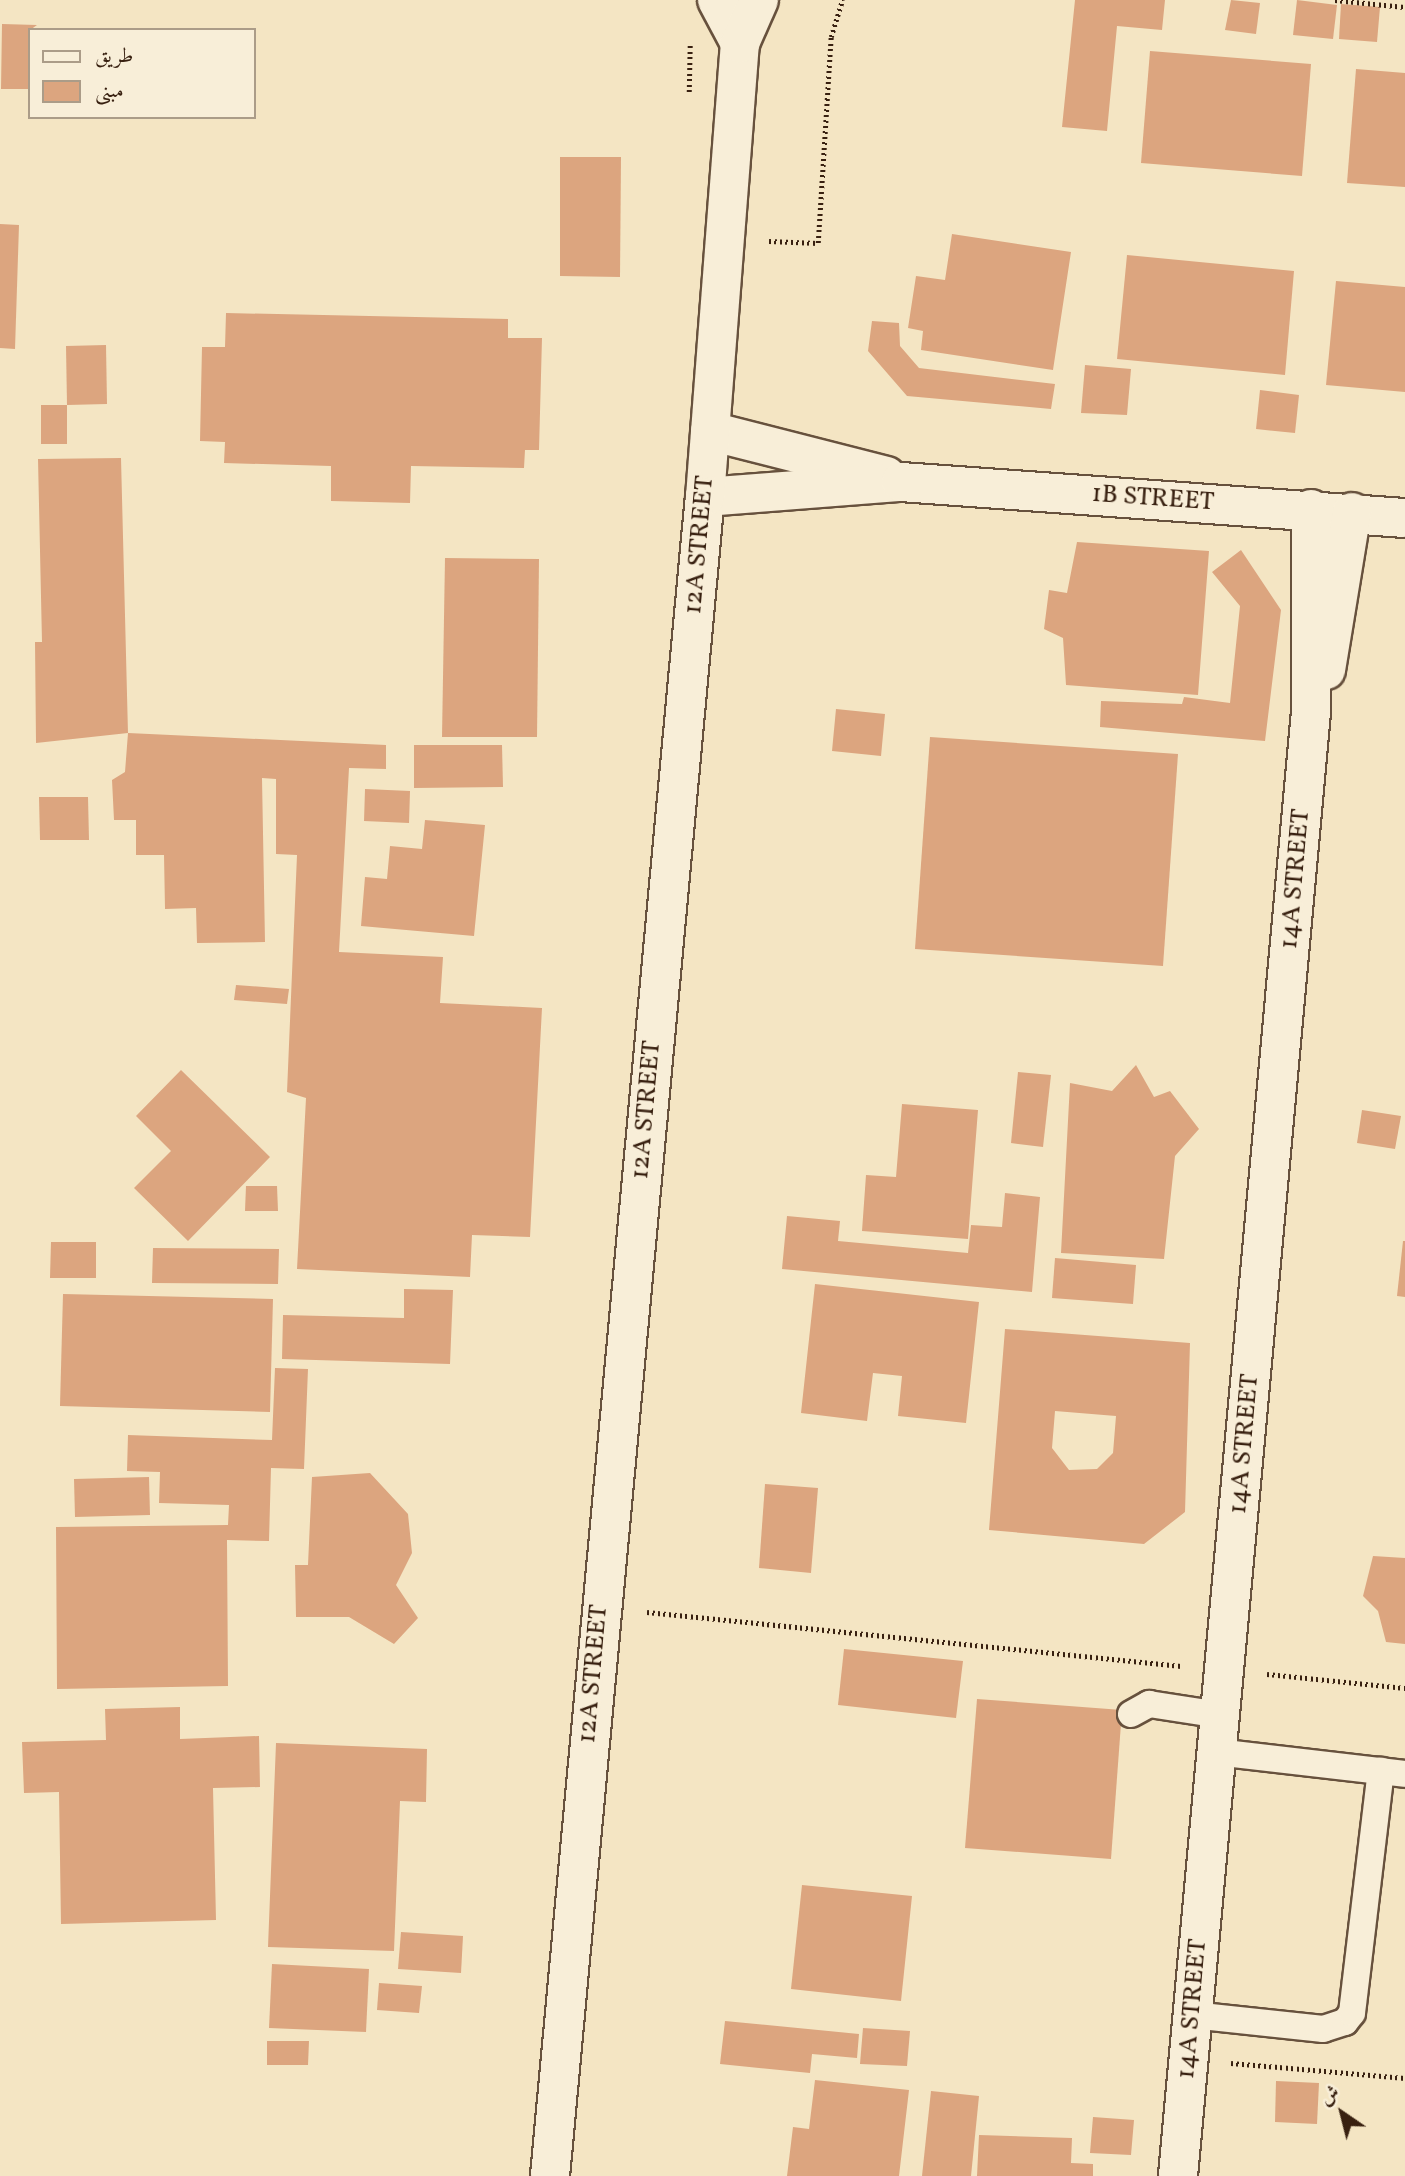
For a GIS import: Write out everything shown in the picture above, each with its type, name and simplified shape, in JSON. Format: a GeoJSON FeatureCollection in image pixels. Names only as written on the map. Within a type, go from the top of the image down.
{"type":"FeatureCollection","features":[{"type":"Feature","properties":{"kind":"street"},"geometry":{"type":"LineString","coordinates":[[717,0],[740,43]]}},
{"type":"Feature","properties":{"kind":"street","name":"12A STREET"},"geometry":{"type":"LineString","coordinates":[[550,2176],[600,1607],[705,497],[740,43],[759,0]]}},
{"type":"Feature","properties":{"kind":"street","name":"1B STREET"},"geometry":{"type":"LineString","coordinates":[[710,431],[901,482]]}},
{"type":"Feature","properties":{"kind":"street","name":"1B STREET"},"geometry":{"type":"LineString","coordinates":[[705,497],[901,482],[1311,509],[1405,518]]}},
{"type":"Feature","properties":{"kind":"street","name":"14A STREET"},"geometry":{"type":"LineString","coordinates":[[1178,2176],[1311,712],[1311,509]]}},
{"type":"Feature","properties":{"kind":"street","name":"14A STREET"},"geometry":{"type":"LineString","coordinates":[[1311,712],[1328,662],[1352,512]]}},
{"type":"Feature","properties":{"kind":"lane"},"geometry":{"type":"LineString","coordinates":[[1131,1714],[1149,1704],[1220,1715]]}},
{"type":"Feature","properties":{"kind":"lane"},"geometry":{"type":"LineString","coordinates":[[1192,2015],[1324,2029],[1345,2022],[1352,2013],[1393,1773],[1216,1752]]}},
{"type":"Feature","properties":{"kind":"path"},"geometry":{"type":"LineString","coordinates":[[1335,0],[1405,7]]}},
{"type":"Feature","properties":{"kind":"path"},"geometry":{"type":"LineString","coordinates":[[600,1607],[1405,1688]]}},
{"type":"Feature","properties":{"kind":"path"},"geometry":{"type":"LineString","coordinates":[[1189,2059],[1405,2078]]}},
{"type":"Feature","properties":{"kind":"building"},"geometry":{"type":"Polygon","coordinates":[[[1075,0],[1165,0],[1162,30],[1117,26],[1107,131],[1062,127],[1075,0]]]}},
{"type":"Feature","properties":{"kind":"building"},"geometry":{"type":"Polygon","coordinates":[[[1231,0],[1260,3],[1256,34],[1225,30],[1231,0]]]}},
{"type":"Feature","properties":{"kind":"building"},"geometry":{"type":"Polygon","coordinates":[[[1297,0],[1337,5],[1333,39],[1293,35],[1297,0]]]}},
{"type":"Feature","properties":{"kind":"building"},"geometry":{"type":"Polygon","coordinates":[[[1341,4],[1380,7],[1377,42],[1339,39],[1341,4]]]}},
{"type":"Feature","properties":{"kind":"building"},"geometry":{"type":"Polygon","coordinates":[[[2,24],[37,25],[28,28],[28,89],[1,89],[2,24]]]}},
{"type":"Feature","properties":{"kind":"building"},"geometry":{"type":"Polygon","coordinates":[[[1150,51],[1311,64],[1302,176],[1141,163],[1150,51]]]}},
{"type":"Feature","properties":{"kind":"building"},"geometry":{"type":"Polygon","coordinates":[[[1356,69],[1405,73],[1405,187],[1347,183],[1356,69]]]}},
{"type":"Feature","properties":{"kind":"building"},"geometry":{"type":"Polygon","coordinates":[[[560,157],[621,157],[620,277],[560,276],[560,157]]]}},
{"type":"Feature","properties":{"kind":"building"},"geometry":{"type":"Polygon","coordinates":[[[0,224],[19,225],[15,349],[0,348],[0,224]]]}},
{"type":"Feature","properties":{"kind":"building"},"geometry":{"type":"Polygon","coordinates":[[[952,234],[1071,252],[1053,370],[921,350],[923,331],[908,328],[916,276],[945,280],[952,234]]]}},
{"type":"Feature","properties":{"kind":"building"},"geometry":{"type":"Polygon","coordinates":[[[1127,255],[1294,271],[1285,375],[1117,359],[1127,255]]]}},
{"type":"Feature","properties":{"kind":"building"},"geometry":{"type":"Polygon","coordinates":[[[1336,281],[1405,287],[1405,392],[1326,385],[1336,281]]]}},
{"type":"Feature","properties":{"kind":"building"},"geometry":{"type":"Polygon","coordinates":[[[226,313],[508,319],[508,338],[542,338],[539,450],[525,450],[524,468],[411,466],[410,503],[331,501],[331,466],[224,463],[225,442],[200,441],[202,347],[225,347],[226,313]]]}},
{"type":"Feature","properties":{"kind":"building"},"geometry":{"type":"Polygon","coordinates":[[[872,321],[899,323],[900,346],[919,368],[1055,384],[1051,409],[907,396],[868,351],[872,321]]]}},
{"type":"Feature","properties":{"kind":"building"},"geometry":{"type":"Polygon","coordinates":[[[106,345],[107,404],[67,405],[66,346],[106,345]]]}},
{"type":"Feature","properties":{"kind":"building"},"geometry":{"type":"Polygon","coordinates":[[[1085,365],[1131,369],[1127,415],[1081,413],[1085,365]]]}},
{"type":"Feature","properties":{"kind":"building"},"geometry":{"type":"Polygon","coordinates":[[[1260,390],[1299,395],[1295,433],[1256,429],[1260,390]]]}},
{"type":"Feature","properties":{"kind":"building"},"geometry":{"type":"Polygon","coordinates":[[[41,405],[67,405],[67,444],[41,444],[41,405]]]}},
{"type":"Feature","properties":{"kind":"building"},"geometry":{"type":"Polygon","coordinates":[[[121,458],[128,733],[36,743],[35,642],[42,642],[38,459],[121,458]]]}},
{"type":"Feature","properties":{"kind":"building"},"geometry":{"type":"Polygon","coordinates":[[[1077,542],[1209,551],[1198,695],[1066,685],[1063,638],[1044,629],[1049,590],[1067,593],[1077,542]]]}},
{"type":"Feature","properties":{"kind":"building"},"geometry":{"type":"Polygon","coordinates":[[[1241,550],[1281,610],[1265,741],[1100,727],[1101,701],[1182,704],[1184,697],[1230,703],[1240,606],[1212,572],[1241,550]]]}},
{"type":"Feature","properties":{"kind":"building"},"geometry":{"type":"Polygon","coordinates":[[[445,558],[539,559],[537,737],[442,737],[445,558]]]}},
{"type":"Feature","properties":{"kind":"building"},"geometry":{"type":"Polygon","coordinates":[[[836,709],[885,714],[881,756],[832,751],[836,709]]]}},
{"type":"Feature","properties":{"kind":"building"},"geometry":{"type":"Polygon","coordinates":[[[128,733],[386,745],[386,769],[349,768],[339,952],[443,957],[440,1003],[542,1008],[530,1237],[472,1235],[470,1277],[297,1269],[306,1098],[287,1092],[297,855],[276,854],[276,779],[262,778],[265,942],[197,943],[196,908],[165,909],[164,855],[136,855],[136,820],[114,820],[112,780],[125,772],[128,733]]]}},
{"type":"Feature","properties":{"kind":"building"},"geometry":{"type":"Polygon","coordinates":[[[930,737],[1178,754],[1163,966],[915,949],[930,737]]]}},
{"type":"Feature","properties":{"kind":"building"},"geometry":{"type":"Polygon","coordinates":[[[414,745],[502,745],[503,787],[414,788],[414,745]]]}},
{"type":"Feature","properties":{"kind":"building"},"geometry":{"type":"Polygon","coordinates":[[[365,789],[410,791],[409,823],[364,821],[365,789]]]}},
{"type":"Feature","properties":{"kind":"building"},"geometry":{"type":"Polygon","coordinates":[[[39,797],[88,797],[89,840],[40,840],[39,797]]]}},
{"type":"Feature","properties":{"kind":"building"},"geometry":{"type":"Polygon","coordinates":[[[425,820],[485,825],[474,936],[361,926],[365,877],[387,879],[390,846],[422,849],[425,820]]]}},
{"type":"Feature","properties":{"kind":"building"},"geometry":{"type":"Polygon","coordinates":[[[236,985],[289,989],[287,1004],[234,1000],[236,985]]]}},
{"type":"Feature","properties":{"kind":"building"},"geometry":{"type":"Polygon","coordinates":[[[1136,1065],[1154,1097],[1170,1091],[1199,1129],[1175,1156],[1164,1259],[1061,1253],[1070,1083],[1112,1091],[1136,1065]]]}},
{"type":"Feature","properties":{"kind":"building"},"geometry":{"type":"Polygon","coordinates":[[[181,1070],[270,1157],[188,1241],[134,1188],[171,1151],[136,1116],[181,1070]]]}},
{"type":"Feature","properties":{"kind":"building"},"geometry":{"type":"Polygon","coordinates":[[[1018,1072],[1051,1075],[1043,1147],[1011,1143],[1018,1072]]]}},
{"type":"Feature","properties":{"kind":"building"},"geometry":{"type":"Polygon","coordinates":[[[902,1104],[978,1110],[968,1239],[862,1231],[866,1175],[896,1177],[902,1104]]]}},
{"type":"Feature","properties":{"kind":"building"},"geometry":{"type":"Polygon","coordinates":[[[1362,1110],[1401,1116],[1395,1149],[1357,1143],[1362,1110]]]}},
{"type":"Feature","properties":{"kind":"building"},"geometry":{"type":"Polygon","coordinates":[[[246,1186],[277,1186],[278,1211],[245,1211],[246,1186]]]}},
{"type":"Feature","properties":{"kind":"building"},"geometry":{"type":"Polygon","coordinates":[[[1005,1193],[1040,1197],[1032,1292],[782,1269],[787,1216],[840,1221],[838,1241],[968,1253],[971,1225],[1002,1227],[1005,1193]]]}},
{"type":"Feature","properties":{"kind":"building"},"geometry":{"type":"Polygon","coordinates":[[[1405,1241],[1405,1297],[1397,1296],[1405,1241]]]}},
{"type":"Feature","properties":{"kind":"building"},"geometry":{"type":"Polygon","coordinates":[[[51,1242],[96,1242],[96,1278],[50,1278],[51,1242]]]}},
{"type":"Feature","properties":{"kind":"building"},"geometry":{"type":"Polygon","coordinates":[[[153,1248],[279,1249],[278,1284],[152,1283],[153,1248]]]}},
{"type":"Feature","properties":{"kind":"building"},"geometry":{"type":"Polygon","coordinates":[[[1055,1258],[1136,1265],[1133,1304],[1052,1298],[1055,1258]]]}},
{"type":"Feature","properties":{"kind":"building"},"geometry":{"type":"Polygon","coordinates":[[[815,1284],[979,1302],[966,1423],[898,1416],[902,1376],[873,1373],[867,1421],[801,1413],[815,1284]]]}},
{"type":"Feature","properties":{"kind":"building"},"geometry":{"type":"Polygon","coordinates":[[[404,1289],[453,1290],[450,1364],[282,1359],[283,1315],[404,1318],[404,1289]]]}},
{"type":"Feature","properties":{"kind":"building"},"geometry":{"type":"Polygon","coordinates":[[[63,1294],[273,1299],[270,1412],[60,1406],[63,1294]]]}},
{"type":"Feature","properties":{"kind":"building"},"geometry":{"type":"Polygon","coordinates":[[[1005,1329],[1190,1343],[1185,1512],[1144,1544],[989,1530],[1005,1329]],[[1055,1411],[1052,1448],[1069,1470],[1097,1469],[1113,1453],[1116,1416],[1055,1411]]]}},
{"type":"Feature","properties":{"kind":"building"},"geometry":{"type":"Polygon","coordinates":[[[275,1368],[308,1369],[304,1469],[271,1468],[269,1541],[227,1540],[228,1686],[57,1689],[56,1527],[228,1525],[229,1505],[159,1503],[160,1472],[127,1471],[128,1435],[272,1440],[275,1368]]]}},
{"type":"Feature","properties":{"kind":"building"},"geometry":{"type":"Polygon","coordinates":[[[370,1473],[408,1514],[412,1553],[396,1585],[418,1618],[394,1644],[349,1617],[296,1617],[295,1565],[308,1565],[312,1477],[370,1473]]]}},
{"type":"Feature","properties":{"kind":"building"},"geometry":{"type":"Polygon","coordinates":[[[149,1477],[150,1515],[75,1517],[74,1479],[149,1477]]]}},
{"type":"Feature","properties":{"kind":"building"},"geometry":{"type":"Polygon","coordinates":[[[765,1484],[818,1488],[811,1573],[759,1568],[765,1484]]]}},
{"type":"Feature","properties":{"kind":"building"},"geometry":{"type":"Polygon","coordinates":[[[1373,1556],[1405,1558],[1405,1644],[1386,1642],[1378,1611],[1363,1596],[1373,1556]]]}},
{"type":"Feature","properties":{"kind":"building"},"geometry":{"type":"Polygon","coordinates":[[[844,1649],[963,1661],[956,1718],[838,1705],[844,1649]]]}},
{"type":"Feature","properties":{"kind":"building"},"geometry":{"type":"Polygon","coordinates":[[[977,1699],[1122,1710],[1111,1859],[965,1848],[977,1699]]]}},
{"type":"Feature","properties":{"kind":"building"},"geometry":{"type":"Polygon","coordinates":[[[180,1707],[180,1739],[259,1736],[260,1787],[213,1788],[216,1920],[61,1924],[59,1792],[24,1793],[22,1742],[106,1740],[105,1709],[180,1707]]]}},
{"type":"Feature","properties":{"kind":"building"},"geometry":{"type":"Polygon","coordinates":[[[276,1743],[427,1749],[426,1802],[400,1801],[394,1951],[268,1947],[276,1743]]]}},
{"type":"Feature","properties":{"kind":"building"},"geometry":{"type":"Polygon","coordinates":[[[802,1885],[912,1896],[901,2001],[791,1989],[802,1885]]]}},
{"type":"Feature","properties":{"kind":"building"},"geometry":{"type":"Polygon","coordinates":[[[401,1932],[463,1936],[461,1973],[398,1969],[401,1932]]]}},
{"type":"Feature","properties":{"kind":"building"},"geometry":{"type":"Polygon","coordinates":[[[272,1964],[369,1969],[366,2032],[269,2028],[272,1964]]]}},
{"type":"Feature","properties":{"kind":"building"},"geometry":{"type":"Polygon","coordinates":[[[379,1983],[422,1986],[419,2013],[377,2010],[379,1983]]]}},
{"type":"Feature","properties":{"kind":"building"},"geometry":{"type":"Polygon","coordinates":[[[725,2021],[859,2034],[857,2058],[812,2054],[810,2073],[720,2064],[725,2021]]]}},
{"type":"Feature","properties":{"kind":"building"},"geometry":{"type":"Polygon","coordinates":[[[863,2028],[910,2031],[907,2066],[860,2064],[863,2028]]]}},
{"type":"Feature","properties":{"kind":"building"},"geometry":{"type":"Polygon","coordinates":[[[267,2041],[309,2041],[308,2065],[267,2065],[267,2041]]]}},
{"type":"Feature","properties":{"kind":"building"},"geometry":{"type":"Polygon","coordinates":[[[815,2080],[909,2090],[899,2176],[787,2176],[793,2127],[809,2129],[815,2080]]]}},
{"type":"Feature","properties":{"kind":"building"},"geometry":{"type":"Polygon","coordinates":[[[1276,2081],[1319,2083],[1317,2124],[1275,2122],[1276,2081]]]}},
{"type":"Feature","properties":{"kind":"building"},"geometry":{"type":"Polygon","coordinates":[[[931,2091],[979,2096],[971,2176],[922,2176],[931,2091]]]}},
{"type":"Feature","properties":{"kind":"building"},"geometry":{"type":"Polygon","coordinates":[[[1093,2117],[1134,2120],[1131,2155],[1090,2153],[1093,2117]]]}},
{"type":"Feature","properties":{"kind":"building"},"geometry":{"type":"Polygon","coordinates":[[[979,2135],[1072,2138],[1071,2163],[1093,2164],[1093,2176],[977,2176],[979,2135]]]}}]}
